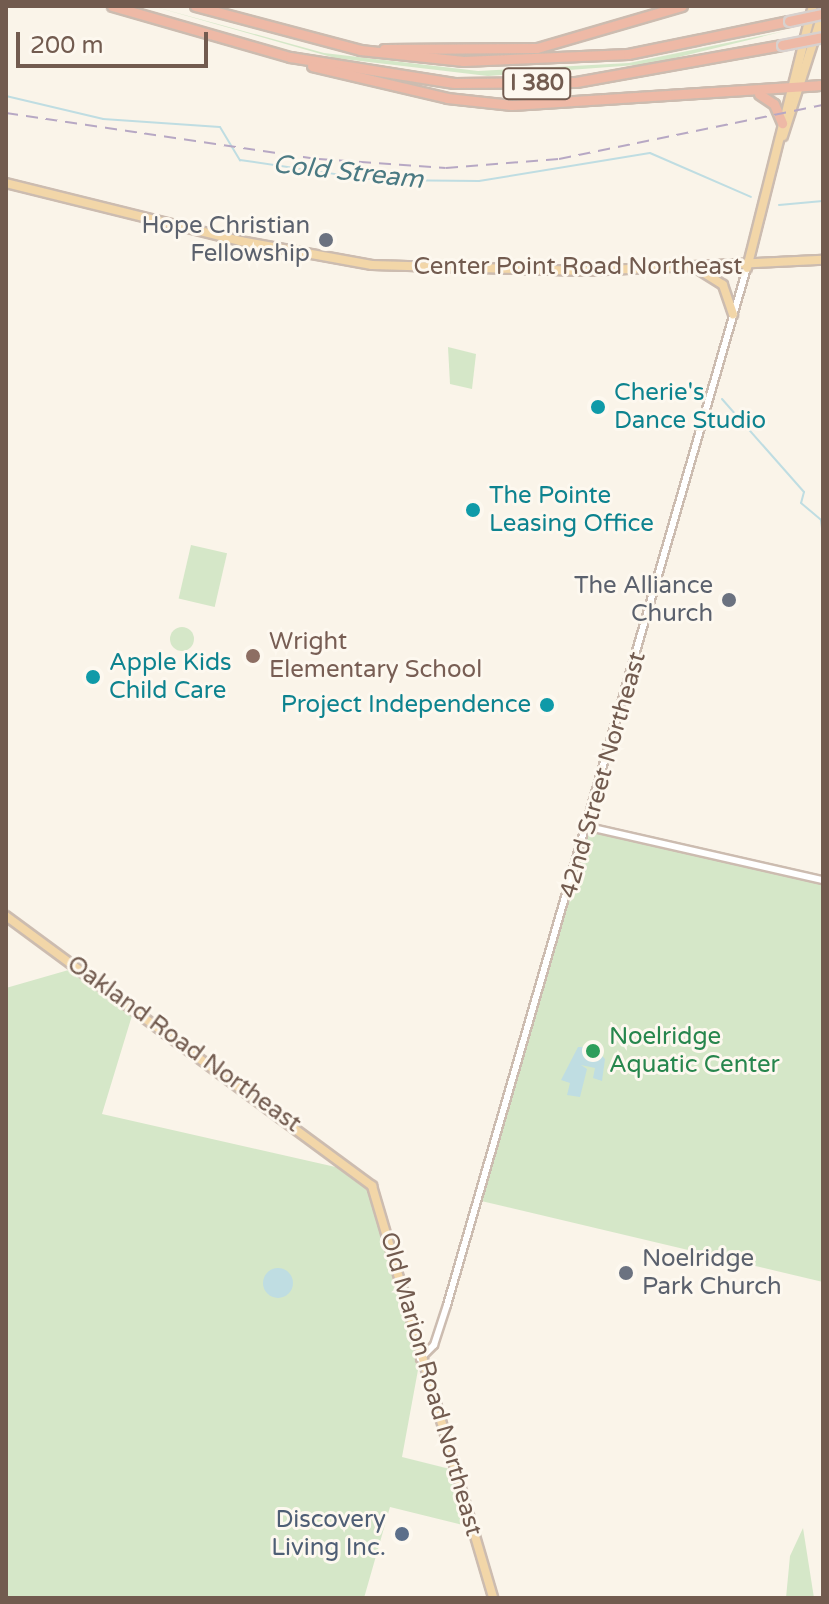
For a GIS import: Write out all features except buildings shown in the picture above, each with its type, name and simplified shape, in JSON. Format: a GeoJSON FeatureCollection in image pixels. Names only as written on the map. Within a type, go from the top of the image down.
{"type":"FeatureCollection","features":[{"type":"Feature","properties":{"kind":"highway","name":"I 380"},"geometry":{"type":"LineString","coordinates":[[112,6],[290,57],[397,78],[488,85],[576,82],[823,37]]}},
{"type":"Feature","properties":{"kind":"highway","name":"I 380"},"geometry":{"type":"LineString","coordinates":[[195,6],[360,50],[463,61],[580,59],[823,13]]}},
{"type":"Feature","properties":{"kind":"highway"},"geometry":{"type":"LineString","coordinates":[[209,6],[227,15]]}},
{"type":"Feature","properties":{"kind":"highway"},"geometry":{"type":"LineString","coordinates":[[360,50],[537,48],[682,6]]}},
{"type":"Feature","properties":{"kind":"highway"},"geometry":{"type":"LineString","coordinates":[[290,57],[362,81],[512,105],[791,90],[823,85]]}},
{"type":"Feature","properties":{"kind":"highway"},"geometry":{"type":"LineString","coordinates":[[751,92],[770,100],[782,123]]}},
{"type":"Feature","properties":{"kind":"main road","name":"42nd Street Northeast"},"geometry":{"type":"LineString","coordinates":[[783,136],[782,123],[813,6]]}},
{"type":"Feature","properties":{"kind":"main road","name":"42nd Street Northeast"},"geometry":{"type":"LineString","coordinates":[[747,268],[783,136],[802,88],[823,13]]}},
{"type":"Feature","properties":{"kind":"main road","name":"Center Point Road Northeast"},"geometry":{"type":"LineString","coordinates":[[6,183],[326,259],[450,271],[747,268],[823,260]]}},
{"type":"Feature","properties":{"kind":"main road"},"geometry":{"type":"LineString","coordinates":[[696,269],[723,285],[733,314]]}},
{"type":"Feature","properties":{"kind":"main road","name":"Oakland Road Northeast"},"geometry":{"type":"LineString","coordinates":[[6,916],[362,1173]]}},
{"type":"Feature","properties":{"kind":"main road","name":"Old Marion Road Northeast"},"geometry":{"type":"LineString","coordinates":[[362,1173],[381,1208],[420,1359],[493,1598]]}},
{"type":"Feature","properties":{"kind":"street","name":"42nd Street Northeast"},"geometry":{"type":"LineString","coordinates":[[420,1359],[438,1335],[589,827],[747,268]]}},
{"type":"Feature","properties":{"kind":"street"},"geometry":{"type":"LineString","coordinates":[[589,827],[823,880]]}},
{"type":"Feature","properties":{"kind":"green space"},"geometry":{"type":"Polygon","coordinates":[[[152,6],[324,53],[478,71],[629,63],[785,31],[650,64],[488,76],[335,58],[152,6]]]}},
{"type":"Feature","properties":{"kind":"green space"},"geometry":{"type":"Polygon","coordinates":[[[448,347],[476,354],[472,389],[450,384],[448,347]]]}},
{"type":"Feature","properties":{"kind":"green space"},"geometry":{"type":"Polygon","coordinates":[[[191,545],[227,553],[215,607],[179,599],[191,545]]]}},
{"type":"Feature","properties":{"kind":"green space"},"geometry":{"type":"Polygon","coordinates":[[[182,627],[193,634],[194,639],[187,650],[182,651],[171,644],[170,639],[177,628],[182,627]]]}},
{"type":"Feature","properties":{"kind":"green space"},"geometry":{"type":"Polygon","coordinates":[[[589,827],[823,880],[823,1282],[477,1200],[589,827]]]}},
{"type":"Feature","properties":{"kind":"green space"},"geometry":{"type":"Polygon","coordinates":[[[72,969],[134,1009],[102,1114],[362,1173],[372,1186],[420,1359],[402,1457],[454,1470],[471,1527],[390,1507],[364,1598],[6,1598],[6,988],[72,969]]]}},
{"type":"Feature","properties":{"kind":"green space"},"geometry":{"type":"Polygon","coordinates":[[[803,1528],[814,1598],[786,1598],[790,1556],[803,1528]]]}},
{"type":"Feature","properties":{"kind":"water"},"geometry":{"type":"Polygon","coordinates":[[[578,1047],[594,1047],[605,1059],[602,1081],[593,1078],[595,1068],[581,1065],[587,1069],[580,1097],[567,1095],[570,1083],[561,1080],[578,1047]]]}},
{"type":"Feature","properties":{"kind":"water"},"geometry":{"type":"Polygon","coordinates":[[[278,1268],[284,1269],[292,1277],[292,1289],[284,1297],[278,1298],[272,1297],[264,1289],[263,1283],[264,1277],[272,1269],[278,1268]]]}},
{"type":"Feature","properties":{"kind":"waterway","name":"Cold Stream"},"geometry":{"type":"LineString","coordinates":[[6,96],[103,119],[220,127],[240,160],[375,180],[479,181],[650,153],[751,197]]}},
{"type":"Feature","properties":{"kind":"waterway","name":"Cold Stream"},"geometry":{"type":"LineString","coordinates":[[779,205],[823,201]]}},
{"type":"Feature","properties":{"kind":"waterway"},"geometry":{"type":"LineString","coordinates":[[722,399],[804,492],[801,503],[821,520],[823,537]]}},
{"type":"Feature","properties":{"kind":"railway"},"geometry":{"type":"LineString","coordinates":[[6,113],[319,159],[446,168],[559,159],[823,105]]}},
{"type":"Feature","properties":{"kind":"place","name":"Hope Christian Fellowship"},"geometry":{"type":"Point","coordinates":[326,240]}},
{"type":"Feature","properties":{"kind":"place","name":"Cherie's Dance Studio"},"geometry":{"type":"Point","coordinates":[598,407]}},
{"type":"Feature","properties":{"kind":"place","name":"The Pointe Leasing Office"},"geometry":{"type":"Point","coordinates":[473,510]}},
{"type":"Feature","properties":{"kind":"place","name":"The Alliance Church"},"geometry":{"type":"Point","coordinates":[729,600]}},
{"type":"Feature","properties":{"kind":"place","name":"Wright Elementary School"},"geometry":{"type":"Point","coordinates":[253,656]}},
{"type":"Feature","properties":{"kind":"place","name":"Apple Kids Child Care"},"geometry":{"type":"Point","coordinates":[93,677]}},
{"type":"Feature","properties":{"kind":"place","name":"Project Independence"},"geometry":{"type":"Point","coordinates":[547,705]}},
{"type":"Feature","properties":{"kind":"place","name":"Noelridge Aquatic Center"},"geometry":{"type":"Point","coordinates":[593,1051]}},
{"type":"Feature","properties":{"kind":"place","name":"Noelridge Park Church"},"geometry":{"type":"Point","coordinates":[626,1273]}},
{"type":"Feature","properties":{"kind":"place","name":"Discovery Living Inc."},"geometry":{"type":"Point","coordinates":[402,1534]}}]}
